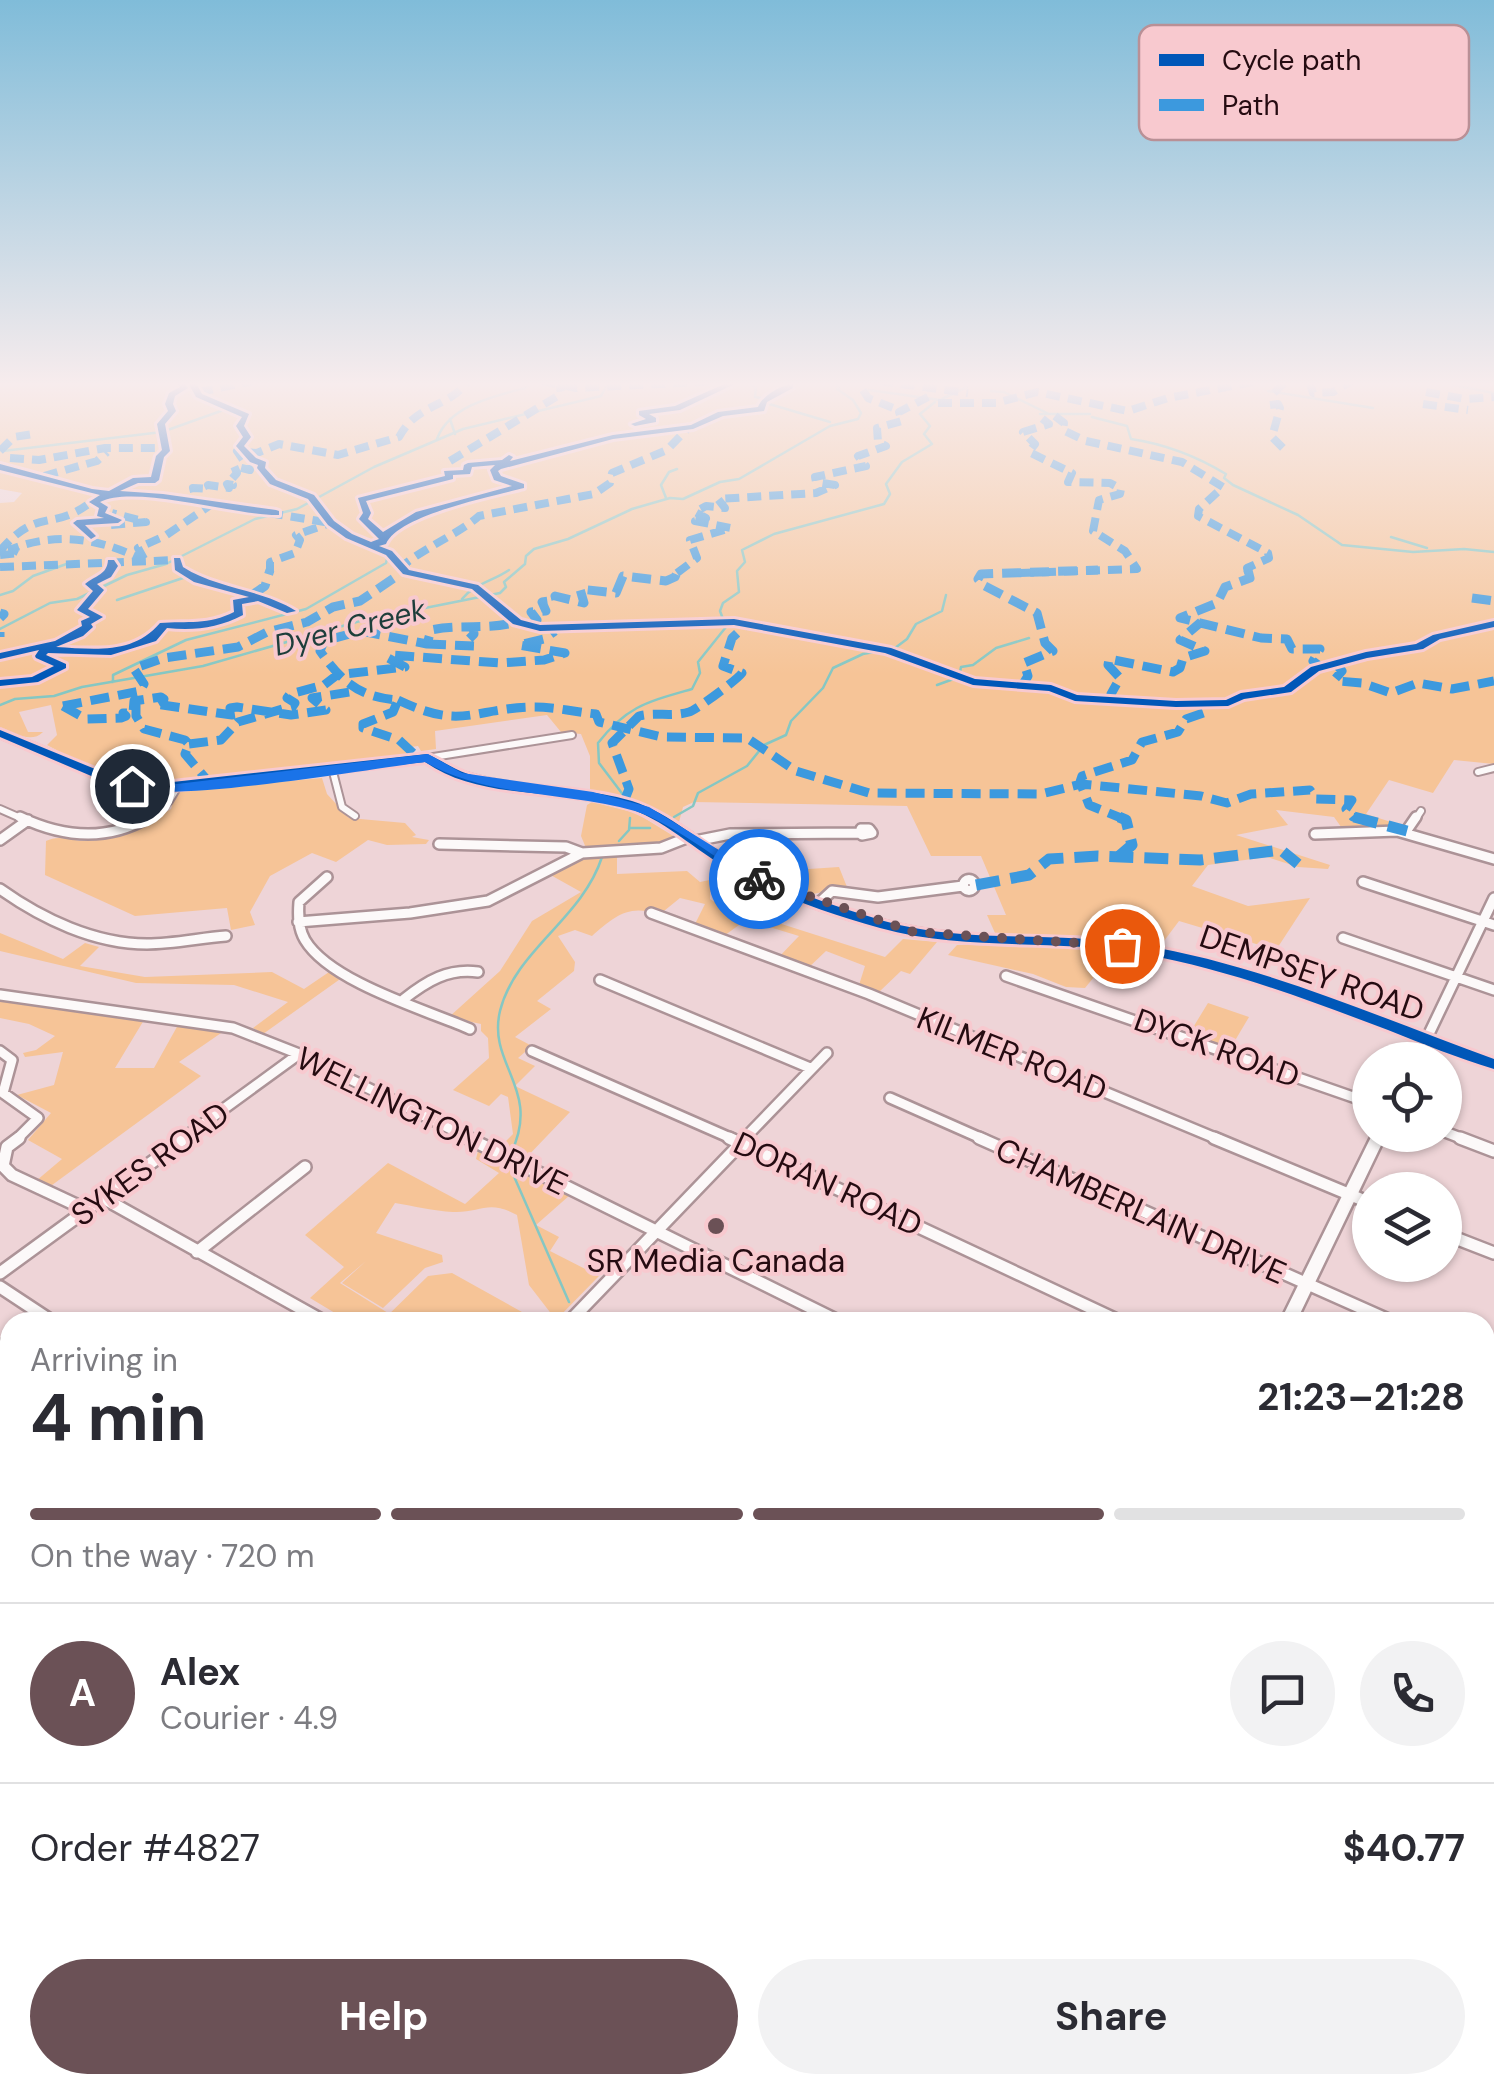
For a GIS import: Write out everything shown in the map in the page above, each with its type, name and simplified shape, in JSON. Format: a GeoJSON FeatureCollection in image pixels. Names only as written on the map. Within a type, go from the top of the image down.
{"type":"FeatureCollection","features":[{"type":"Feature","properties":{"kind":"street"},"geometry":{"type":"LineString","coordinates":[[0,733],[121,783],[177,788],[333,772],[572,734]]}},
{"type":"Feature","properties":{"kind":"street","name":"DEMPSEY ROAD"},"geometry":{"type":"LineString","coordinates":[[428,758],[458,776],[635,806],[746,873],[820,902],[924,934],[1106,944],[1183,958],[1270,984],[1494,1064]]}},
{"type":"Feature","properties":{"kind":"street"},"geometry":{"type":"LineString","coordinates":[[1478,772],[1494,768]]}},
{"type":"Feature","properties":{"kind":"street"},"geometry":{"type":"LineString","coordinates":[[333,772],[342,807],[355,816]]}},
{"type":"Feature","properties":{"kind":"street"},"geometry":{"type":"LineString","coordinates":[[0,809],[58,832],[108,832],[132,825],[163,808],[177,788]]}},
{"type":"Feature","properties":{"kind":"street"},"geometry":{"type":"LineString","coordinates":[[1405,833],[1420,811]]}},
{"type":"Feature","properties":{"kind":"street"},"geometry":{"type":"LineString","coordinates":[[0,840],[28,820]]}},
{"type":"Feature","properties":{"kind":"street"},"geometry":{"type":"LineString","coordinates":[[298,922],[410,913],[488,901],[582,854],[660,848],[730,834],[859,832]]}},
{"type":"Feature","properties":{"kind":"street"},"geometry":{"type":"LineString","coordinates":[[1316,834],[1405,833],[1494,859]]}},
{"type":"Feature","properties":{"kind":"street"},"geometry":{"type":"LineString","coordinates":[[439,844],[566,846],[582,854]]}},
{"type":"Feature","properties":{"kind":"street"},"geometry":{"type":"LineString","coordinates":[[327,876],[304,893],[299,902],[298,922],[308,945],[355,977],[470,1029]]}},
{"type":"Feature","properties":{"kind":"street"},"geometry":{"type":"LineString","coordinates":[[1362,882],[1494,924]]}},
{"type":"Feature","properties":{"kind":"street"},"geometry":{"type":"LineString","coordinates":[[820,902],[832,892],[878,896],[962,886]]}},
{"type":"Feature","properties":{"kind":"street"},"geometry":{"type":"LineString","coordinates":[[0,889],[95,936],[118,942],[152,944],[226,936]]}},
{"type":"Feature","properties":{"kind":"street"},"geometry":{"type":"LineString","coordinates":[[1426,1040],[1494,898]]}},
{"type":"Feature","properties":{"kind":"street","name":"KILMER ROAD"},"geometry":{"type":"LineString","coordinates":[[651,913],[869,994],[1352,1195]]}},
{"type":"Feature","properties":{"kind":"street"},"geometry":{"type":"LineString","coordinates":[[1343,938],[1494,990]]}},
{"type":"Feature","properties":{"kind":"street"},"geometry":{"type":"LineString","coordinates":[[404,999],[434,975],[478,972]]}},
{"type":"Feature","properties":{"kind":"street","name":"DYCK ROAD"},"geometry":{"type":"LineString","coordinates":[[1006,976],[1352,1097]]}},
{"type":"Feature","properties":{"kind":"street"},"geometry":{"type":"LineString","coordinates":[[600,980],[810,1068]]}},
{"type":"Feature","properties":{"kind":"street","name":"WELLINGTON DRIVE"},"geometry":{"type":"LineString","coordinates":[[0,996],[232,1028],[299,1054],[820,1312]]}},
{"type":"Feature","properties":{"kind":"street"},"geometry":{"type":"LineString","coordinates":[[0,1051],[12,1060],[3,1093],[38,1118],[36,1124],[7,1147],[3,1166],[12,1175],[87,1210]]}},
{"type":"Feature","properties":{"kind":"street","name":"DORAN ROAD"},"geometry":{"type":"LineString","coordinates":[[532,1051],[738,1142],[1101,1312]]}},
{"type":"Feature","properties":{"kind":"street"},"geometry":{"type":"LineString","coordinates":[[578,1312],[827,1052]]}},
{"type":"Feature","properties":{"kind":"street","name":"SYKES ROAD"},"geometry":{"type":"LineString","coordinates":[[0,1272],[299,1054]]}},
{"type":"Feature","properties":{"kind":"street","name":"CHAMBERLAIN DRIVE"},"geometry":{"type":"LineString","coordinates":[[890,1098],[1370,1312]]}},
{"type":"Feature","properties":{"kind":"street"},"geometry":{"type":"LineString","coordinates":[[1462,1139],[1494,1151]]}},
{"type":"Feature","properties":{"kind":"street"},"geometry":{"type":"LineString","coordinates":[[1293,1312],[1370,1152]]}},
{"type":"Feature","properties":{"kind":"street"},"geometry":{"type":"LineString","coordinates":[[197,1252],[305,1167]]}},
{"type":"Feature","properties":{"kind":"street"},"geometry":{"type":"LineString","coordinates":[[103,1198],[307,1312]]}},
{"type":"Feature","properties":{"kind":"street"},"geometry":{"type":"LineString","coordinates":[[1462,1241],[1494,1253]]}},
{"type":"Feature","properties":{"kind":"street"},"geometry":{"type":"LineString","coordinates":[[0,1287],[28,1312]]}},
{"type":"Feature","properties":{"kind":"shaded area"},"geometry":{"type":"Polygon","coordinates":[[[0,479],[1494,479],[1494,764],[1454,760],[1433,793],[1389,780],[1366,814],[1391,822],[1391,829],[1344,831],[1334,817],[1276,810],[1288,825],[1236,835],[1330,865],[1328,869],[1298,867],[1267,857],[1208,865],[1192,886],[1248,906],[1310,898],[1276,950],[1179,921],[1161,945],[1083,936],[995,933],[987,915],[1006,915],[981,856],[931,856],[907,806],[694,802],[683,807],[679,822],[633,801],[590,792],[590,756],[581,734],[561,732],[547,715],[435,731],[436,749],[421,751],[418,746],[411,747],[408,757],[226,779],[210,776],[204,781],[161,782],[123,776],[47,745],[57,735],[51,705],[19,712],[28,732],[43,732],[38,735],[23,736],[0,727],[0,503],[14,502],[22,493],[0,489],[0,479]]]}},
{"type":"Feature","properties":{"kind":"shaded area"},"geometry":{"type":"Polygon","coordinates":[[[322,778],[327,794],[349,818],[405,823],[416,835],[412,837],[429,840],[426,844],[387,845],[368,840],[336,862],[312,853],[270,876],[250,912],[255,925],[231,930],[227,908],[135,916],[45,875],[46,841],[97,840],[119,834],[171,809],[175,795],[182,791],[322,778]]]}},
{"type":"Feature","properties":{"kind":"shaded area"},"geometry":{"type":"Polygon","coordinates":[[[592,802],[636,813],[675,837],[659,844],[586,848],[581,836],[587,805],[592,802]]]}},
{"type":"Feature","properties":{"kind":"shaded area"},"geometry":{"type":"Polygon","coordinates":[[[617,855],[617,874],[687,871],[700,882],[724,877],[727,881],[710,892],[710,899],[716,903],[885,957],[903,939],[937,942],[910,974],[901,971],[879,992],[859,985],[865,966],[826,951],[806,970],[777,959],[799,936],[746,920],[721,938],[693,928],[705,904],[680,898],[659,915],[639,911],[622,914],[592,936],[575,930],[558,936],[575,962],[574,971],[537,1001],[551,1009],[515,1037],[532,1046],[518,1058],[535,1066],[515,1086],[570,1112],[523,1161],[498,1149],[513,1134],[508,1097],[501,1094],[489,1106],[453,1090],[489,1058],[488,1038],[481,1031],[481,1024],[449,1017],[500,971],[532,921],[581,892],[547,873],[585,858],[617,855]]]}},
{"type":"Feature","properties":{"kind":"shaded area"},"geometry":{"type":"Polygon","coordinates":[[[757,861],[794,870],[839,867],[847,887],[813,894],[750,867],[757,861]]]}},
{"type":"Feature","properties":{"kind":"shaded area"},"geometry":{"type":"Polygon","coordinates":[[[0,933],[63,959],[85,943],[99,947],[80,966],[145,977],[272,972],[304,989],[332,970],[343,977],[263,1034],[253,1028],[288,1002],[234,985],[136,983],[0,951],[0,933]]]}},
{"type":"Feature","properties":{"kind":"shaded area"},"geometry":{"type":"Polygon","coordinates":[[[1026,943],[1141,954],[1127,973],[1103,966],[1085,988],[1066,987],[1033,974],[948,955],[957,945],[1026,943]]]}},
{"type":"Feature","properties":{"kind":"shaded area"},"geometry":{"type":"Polygon","coordinates":[[[0,1000],[144,1020],[115,1068],[154,1068],[178,1025],[224,1031],[179,1062],[201,1076],[48,1188],[36,1181],[62,1159],[28,1140],[51,1113],[17,1095],[54,1085],[63,1052],[25,1057],[23,1053],[36,1050],[55,1036],[29,1024],[0,1018],[0,1000]]]}},
{"type":"Feature","properties":{"kind":"shaded area"},"geometry":{"type":"Polygon","coordinates":[[[1208,1003],[1249,1017],[1230,1049],[1189,1034],[1208,1003]]]}},
{"type":"Feature","properties":{"kind":"shaded area"},"geometry":{"type":"Polygon","coordinates":[[[478,1151],[570,1195],[536,1225],[559,1237],[550,1251],[599,1276],[564,1312],[550,1312],[529,1285],[517,1215],[499,1208],[453,1212],[395,1203],[376,1233],[442,1255],[443,1262],[425,1268],[383,1308],[342,1283],[366,1261],[340,1283],[386,1312],[333,1312],[310,1298],[344,1267],[305,1235],[388,1163],[465,1204],[499,1173],[476,1159],[478,1151]]]}},
{"type":"Feature","properties":{"kind":"shaded area"},"geometry":{"type":"Polygon","coordinates":[[[452,1273],[522,1312],[391,1312],[428,1276],[452,1273]]]}},
{"type":"Feature","properties":{"kind":"waterway"},"geometry":{"type":"LineString","coordinates":[[0,629],[50,603],[77,599],[127,575],[166,564],[255,519],[297,509],[353,479]]}},
{"type":"Feature","properties":{"kind":"waterway"},"geometry":{"type":"LineString","coordinates":[[665,479],[661,485],[666,498]]}},
{"type":"Feature","properties":{"kind":"waterway","name":"Dyer Creek"},"geometry":{"type":"LineString","coordinates":[[113,682],[203,666],[360,621],[500,593],[506,587],[504,582],[525,564],[526,556],[534,549],[568,539],[632,509],[670,498],[683,499],[720,482],[740,479]]}},
{"type":"Feature","properties":{"kind":"waterway"},"geometry":{"type":"LineString","coordinates":[[624,796],[599,763],[598,743],[639,707],[692,689],[700,673],[698,662],[726,627],[720,611],[723,603],[739,592],[737,571],[745,562],[742,550],[774,534],[884,504],[890,494],[886,484],[890,479]]}},
{"type":"Feature","properties":{"kind":"waterway"},"geometry":{"type":"LineString","coordinates":[[1225,479],[1298,515],[1342,545],[1413,552],[1494,552]]}},
{"type":"Feature","properties":{"kind":"waterway"},"geometry":{"type":"LineString","coordinates":[[1391,537],[1427,548]]}},
{"type":"Feature","properties":{"kind":"waterway"},"geometry":{"type":"LineString","coordinates":[[113,682],[113,675],[186,640],[306,609],[386,563],[389,550]]}},
{"type":"Feature","properties":{"kind":"waterway"},"geometry":{"type":"LineString","coordinates":[[0,595],[13,591],[33,576],[72,562]]}},
{"type":"Feature","properties":{"kind":"waterway"},"geometry":{"type":"LineString","coordinates":[[462,599],[509,570]]}},
{"type":"Feature","properties":{"kind":"waterway"},"geometry":{"type":"LineString","coordinates":[[117,600],[195,574]]}},
{"type":"Feature","properties":{"kind":"waterway"},"geometry":{"type":"LineString","coordinates":[[674,817],[693,806],[698,793],[747,766],[764,745],[786,735],[791,721],[823,688],[833,668],[863,654],[895,648],[907,639],[916,624],[942,611],[946,595]]}},
{"type":"Feature","properties":{"kind":"waterway"},"geometry":{"type":"LineString","coordinates":[[937,685],[959,677],[961,667],[973,665],[996,648],[1029,638]]}},
{"type":"Feature","properties":{"kind":"waterway","name":"Dyer Creek"},"geometry":{"type":"LineString","coordinates":[[0,705],[113,682]]}},
{"type":"Feature","properties":{"kind":"waterway"},"geometry":{"type":"LineString","coordinates":[[619,841],[629,830],[630,818]]}},
{"type":"Feature","properties":{"kind":"waterway"},"geometry":{"type":"LineString","coordinates":[[631,828],[650,828]]}},
{"type":"Feature","properties":{"kind":"waterway"},"geometry":{"type":"LineString","coordinates":[[511,1153],[521,1111],[501,1047],[500,1011],[519,970],[580,899],[602,857]]}},
{"type":"Feature","properties":{"kind":"waterway"},"geometry":{"type":"LineString","coordinates":[[509,1165],[569,1302]]}},
{"type":"Feature","properties":{"kind":"marked path"},"geometry":{"type":"LineString","coordinates":[[194,492],[193,488],[210,489],[208,485],[229,488],[227,484],[233,485],[232,479]]}},
{"type":"Feature","properties":{"kind":"marked path"},"geometry":{"type":"LineString","coordinates":[[63,706],[140,691],[144,684],[134,669],[138,667],[164,658],[238,647],[267,632],[307,622],[333,607],[360,601],[406,572],[406,563],[436,541],[473,525],[479,516],[594,494],[611,479]]}},
{"type":"Feature","properties":{"kind":"marked path"},"geometry":{"type":"LineString","coordinates":[[534,626],[537,620],[531,612],[546,611],[542,602],[556,600],[555,596],[584,603],[580,589],[616,593],[623,576],[666,581],[675,577],[678,569],[697,558],[690,540],[731,528],[695,521],[706,518],[695,512],[706,506],[725,508],[718,499],[816,493],[835,485],[815,479]]}},
{"type":"Feature","properties":{"kind":"marked path"},"geometry":{"type":"LineString","coordinates":[[1021,687],[1028,676],[1024,663],[1053,651],[1045,643],[1037,613],[983,585],[978,579],[981,574],[1137,569],[1125,551],[1093,531],[1099,500],[1120,494],[1121,489],[1110,483],[1068,482],[1069,479]]}},
{"type":"Feature","properties":{"kind":"marked path"},"geometry":{"type":"LineString","coordinates":[[1209,479],[1224,490],[1199,509],[1198,516],[1268,553],[1269,558],[1247,568],[1250,578],[1225,587],[1217,603],[1180,618],[1261,638],[1287,639],[1292,649],[1320,649],[1313,661],[1321,667]]}},
{"type":"Feature","properties":{"kind":"marked path"},"geometry":{"type":"LineString","coordinates":[[144,559],[138,548],[165,536],[212,504]]}},
{"type":"Feature","properties":{"kind":"marked path"},"geometry":{"type":"LineString","coordinates":[[0,551],[24,526],[87,505]]}},
{"type":"Feature","properties":{"kind":"marked path"},"geometry":{"type":"LineString","coordinates":[[111,525],[146,522],[112,513]]}},
{"type":"Feature","properties":{"kind":"marked path"},"geometry":{"type":"LineString","coordinates":[[269,513],[331,523]]}},
{"type":"Feature","properties":{"kind":"marked path"},"geometry":{"type":"LineString","coordinates":[[252,595],[268,582],[270,562],[295,553],[300,540],[296,535],[327,524]]}},
{"type":"Feature","properties":{"kind":"marked path"},"geometry":{"type":"LineString","coordinates":[[0,555],[20,553],[12,549],[33,541],[61,538],[110,544],[139,558]]}},
{"type":"Feature","properties":{"kind":"marked path"},"geometry":{"type":"LineString","coordinates":[[0,567],[177,560],[178,566]]}},
{"type":"Feature","properties":{"kind":"marked path"},"geometry":{"type":"LineString","coordinates":[[1472,598],[1494,601]]}},
{"type":"Feature","properties":{"kind":"marked path"},"geometry":{"type":"LineString","coordinates":[[0,613],[4,614],[0,618]]}},
{"type":"Feature","properties":{"kind":"marked path"},"geometry":{"type":"LineString","coordinates":[[413,753],[405,743],[363,728],[363,724],[393,712],[398,700],[371,698],[356,691],[337,675],[320,651],[324,641],[361,631],[427,644],[431,630],[457,625],[495,628],[517,622]]}},
{"type":"Feature","properties":{"kind":"marked path"},"geometry":{"type":"LineString","coordinates":[[1114,701],[1111,694],[1120,678],[1108,665],[1109,659],[1173,672],[1180,668],[1183,658],[1205,651],[1180,640],[1201,622]]}},
{"type":"Feature","properties":{"kind":"marked path"},"geometry":{"type":"LineString","coordinates":[[625,799],[629,789],[612,743],[639,716],[692,712],[709,696],[732,686],[742,673],[723,666],[732,638],[747,624]]}},
{"type":"Feature","properties":{"kind":"marked path"},"geometry":{"type":"LineString","coordinates":[[427,644],[474,646],[469,639],[474,634],[473,625]]}},
{"type":"Feature","properties":{"kind":"marked path"},"geometry":{"type":"LineString","coordinates":[[189,744],[221,740],[238,722],[293,706],[295,703],[287,698],[290,694],[324,685],[337,675],[405,667],[388,658],[391,655],[500,663],[544,660],[565,653],[519,645],[544,639],[555,631]]}},
{"type":"Feature","properties":{"kind":"marked path"},"geometry":{"type":"LineString","coordinates":[[0,632],[0,637]]}},
{"type":"Feature","properties":{"kind":"marked path"},"geometry":{"type":"LineString","coordinates":[[1336,664],[1342,671],[1335,679],[1338,681],[1362,683],[1391,693],[1418,683],[1452,689],[1494,681]]}},
{"type":"Feature","properties":{"kind":"marked path"},"geometry":{"type":"LineString","coordinates":[[63,706],[86,719],[121,718],[126,716],[123,713],[133,713],[134,701],[161,697],[164,699],[155,704],[232,715],[239,714],[230,708],[237,707],[291,715],[326,710],[312,698],[356,691]]}},
{"type":"Feature","properties":{"kind":"marked path"},"geometry":{"type":"LineString","coordinates":[[398,700],[425,713],[459,719],[534,707],[596,714],[599,722],[662,737],[747,738],[796,771],[869,793],[1041,794],[1081,784],[1201,796],[1227,803],[1251,794],[1310,790],[1316,799],[1352,800],[1346,809],[1353,817],[1407,831]]}},
{"type":"Feature","properties":{"kind":"marked path"},"geometry":{"type":"LineString","coordinates":[[136,702],[136,716],[144,729],[185,740],[189,744],[185,754],[207,780]]}},
{"type":"Feature","properties":{"kind":"marked path"},"geometry":{"type":"LineString","coordinates":[[1118,857],[1132,845],[1126,820],[1089,805],[1080,782],[1082,776],[1132,760],[1142,742],[1178,732],[1186,719],[1209,711]]}},
{"type":"Feature","properties":{"kind":"marked path"},"geometry":{"type":"LineString","coordinates":[[976,885],[1029,875],[1049,859],[1098,856],[1200,860],[1281,850],[1298,864]]}},
{"type":"Feature","properties":{"kind":"cycle path"},"geometry":{"type":"LineString","coordinates":[[43,479],[92,492],[163,497],[276,513]]}},
{"type":"Feature","properties":{"kind":"cycle path"},"geometry":{"type":"LineString","coordinates":[[91,536],[77,523],[118,520],[100,514],[104,507],[93,502],[136,480],[155,479]]}},
{"type":"Feature","properties":{"kind":"cycle path"},"geometry":{"type":"LineString","coordinates":[[270,479],[311,497],[331,523],[349,536],[389,553],[406,572],[475,587],[517,622],[540,628],[734,622],[887,650],[973,682],[1051,688],[1075,698],[1228,703],[1241,696],[1287,690],[1315,669],[1366,655],[1419,647],[1437,637],[1494,624]]}},
{"type":"Feature","properties":{"kind":"cycle path"},"geometry":{"type":"LineString","coordinates":[[383,537],[363,519],[367,513],[361,500],[444,479]]}},
{"type":"Feature","properties":{"kind":"cycle path"},"geometry":{"type":"LineString","coordinates":[[373,544],[383,542],[385,535],[419,514],[521,486],[499,479]]}},
{"type":"Feature","properties":{"kind":"cycle path"},"geometry":{"type":"LineString","coordinates":[[177,560],[178,568],[197,580],[248,593],[291,611]]}},
{"type":"Feature","properties":{"kind":"cycle path"},"geometry":{"type":"LineString","coordinates":[[0,656],[59,643],[88,627],[85,623],[98,617],[82,610],[99,590],[90,584],[108,575],[111,562]]}},
{"type":"Feature","properties":{"kind":"cycle path"},"geometry":{"type":"LineString","coordinates":[[0,683],[34,680],[62,666],[40,656],[45,650],[111,652],[152,639],[164,625],[221,622],[239,613],[237,602],[258,598]]}},
{"type":"Feature","properties":{"kind":"cycle path"},"geometry":{"type":"LineString","coordinates":[[0,733],[114,781],[155,788],[427,758],[464,777],[641,808],[753,877],[884,925],[947,937],[1077,942],[1186,958],[1319,999],[1494,1064]]}},
{"type":"Feature","properties":{"kind":"way so far"},"geometry":{"type":"LineString","coordinates":[[759,879],[872,921],[914,932],[1122,946]]}},
{"type":"Feature","properties":{"kind":"place","name":"SR Media Canada"},"geometry":{"type":"Point","coordinates":[716,1226]}},
{"type":"Feature","properties":{"kind":"route"},"geometry":{"type":"LineString","coordinates":[[132,786],[177,788],[428,758],[438,768],[458,776],[593,796],[645,810],[718,858],[759,879]]}}]}
